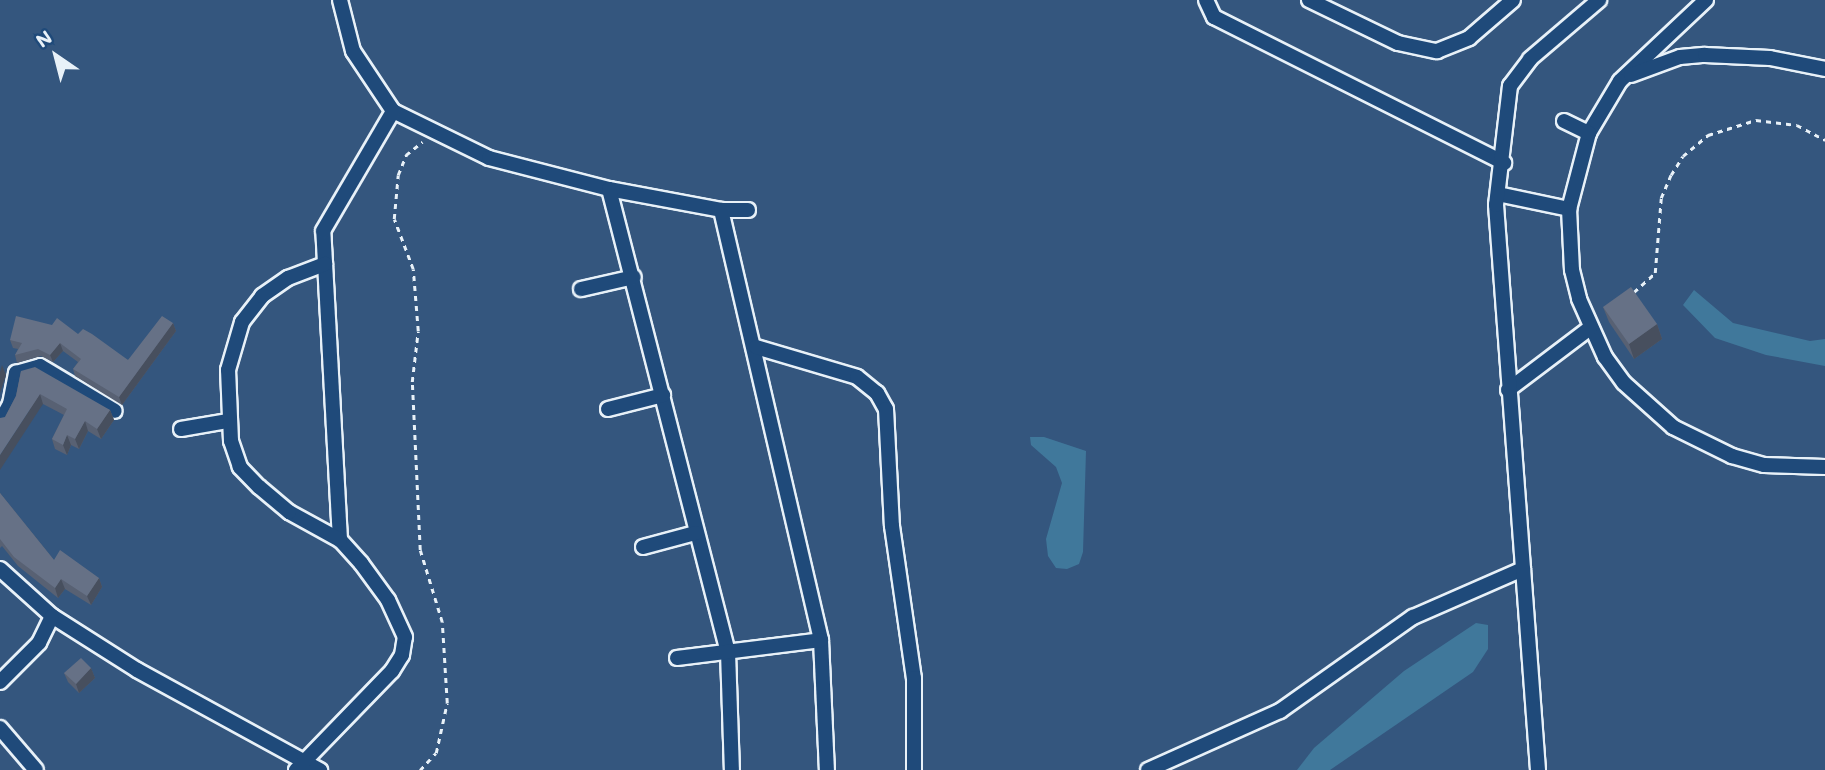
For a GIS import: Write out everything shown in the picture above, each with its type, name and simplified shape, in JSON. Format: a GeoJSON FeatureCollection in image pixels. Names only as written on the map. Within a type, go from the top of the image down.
{"type":"FeatureCollection","features":[{"type":"Feature","properties":{"kind":"street"},"geometry":{"type":"LineString","coordinates":[[340,0],[353,51],[393,111],[489,158],[609,189],[720,210],[748,211]]}},
{"type":"Feature","properties":{"kind":"street"},"geometry":{"type":"LineString","coordinates":[[1206,0],[1214,18],[1504,163]]}},
{"type":"Feature","properties":{"kind":"street"},"geometry":{"type":"LineString","coordinates":[[1309,0],[1398,43],[1437,51],[1469,38],[1513,0]]}},
{"type":"Feature","properties":{"kind":"street"},"geometry":{"type":"LineString","coordinates":[[1538,770],[1495,224],[1504,163],[1510,86],[1530,59],[1599,0]]}},
{"type":"Feature","properties":{"kind":"street"},"geometry":{"type":"LineString","coordinates":[[1706,0],[1620,81],[1589,133],[1569,209],[1572,270],[1590,328],[1624,383],[1673,428],[1743,459],[1786,467],[1825,467]]}},
{"type":"Feature","properties":{"kind":"street"},"geometry":{"type":"LineString","coordinates":[[1620,81],[1652,65],[1693,56],[1770,58],[1825,69]]}},
{"type":"Feature","properties":{"kind":"street"},"geometry":{"type":"LineString","coordinates":[[340,540],[323,231],[393,111]]}},
{"type":"Feature","properties":{"kind":"street"},"geometry":{"type":"LineString","coordinates":[[1564,121],[1589,133]]}},
{"type":"Feature","properties":{"kind":"street"},"geometry":{"type":"LineString","coordinates":[[609,189],[634,277],[695,533],[728,652],[732,770]]}},
{"type":"Feature","properties":{"kind":"street"},"geometry":{"type":"LineString","coordinates":[[1498,194],[1569,209]]}},
{"type":"Feature","properties":{"kind":"street"},"geometry":{"type":"LineString","coordinates":[[720,210],[756,347],[821,640],[827,770]]}},
{"type":"Feature","properties":{"kind":"street"},"geometry":{"type":"LineString","coordinates":[[296,770],[314,765],[392,671],[402,655],[405,637],[388,600],[340,540],[289,512],[240,467],[228,421],[228,370],[242,322],[262,296],[288,278],[325,264]]}},
{"type":"Feature","properties":{"kind":"street"},"geometry":{"type":"LineString","coordinates":[[581,289],[634,277]]}},
{"type":"Feature","properties":{"kind":"street"},"geometry":{"type":"LineString","coordinates":[[1508,390],[1590,328]]}},
{"type":"Feature","properties":{"kind":"street"},"geometry":{"type":"LineString","coordinates":[[756,347],[857,377],[877,393],[886,409],[892,526],[914,678],[914,770]]}},
{"type":"Feature","properties":{"kind":"street"},"geometry":{"type":"LineString","coordinates":[[0,422],[10,404],[16,373],[40,366],[115,411]]}},
{"type":"Feature","properties":{"kind":"street"},"geometry":{"type":"LineString","coordinates":[[608,409],[663,395]]}},
{"type":"Feature","properties":{"kind":"street"},"geometry":{"type":"LineString","coordinates":[[181,429],[228,421]]}},
{"type":"Feature","properties":{"kind":"street"},"geometry":{"type":"LineString","coordinates":[[643,547],[695,533]]}},
{"type":"Feature","properties":{"kind":"street"},"geometry":{"type":"LineString","coordinates":[[0,569],[52,617],[196,703],[314,765]]}},
{"type":"Feature","properties":{"kind":"street"},"geometry":{"type":"LineString","coordinates":[[1148,770],[1280,711],[1413,617],[1523,569]]}},
{"type":"Feature","properties":{"kind":"street"},"geometry":{"type":"LineString","coordinates":[[0,682],[39,643],[52,617]]}},
{"type":"Feature","properties":{"kind":"street"},"geometry":{"type":"LineString","coordinates":[[677,658],[821,640]]}},
{"type":"Feature","properties":{"kind":"street"},"geometry":{"type":"LineString","coordinates":[[0,728],[36,770]]}},
{"type":"Feature","properties":{"kind":"path"},"geometry":{"type":"LineString","coordinates":[[1628,296],[1655,273],[1658,210],[1671,175],[1683,156],[1708,135],[1756,120],[1797,125],[1825,140]]}},
{"type":"Feature","properties":{"kind":"path"},"geometry":{"type":"LineString","coordinates":[[420,770],[436,753],[447,703],[442,622],[420,551],[412,382],[418,331],[413,269],[394,219],[398,175],[406,155],[436,132]]}},
{"type":"Feature","properties":{"kind":"water"},"geometry":{"type":"Polygon","coordinates":[[[1694,290],[1733,323],[1810,341],[1825,339],[1825,366],[1766,355],[1715,338],[1683,305],[1694,290]]]}},
{"type":"Feature","properties":{"kind":"water"},"geometry":{"type":"Polygon","coordinates":[[[1030,437],[1044,437],[1086,451],[1083,552],[1079,564],[1067,569],[1056,568],[1048,556],[1046,539],[1062,483],[1056,467],[1031,445],[1030,437]]]}},
{"type":"Feature","properties":{"kind":"water"},"geometry":{"type":"Polygon","coordinates":[[[1476,623],[1488,625],[1488,649],[1473,672],[1330,770],[1297,770],[1314,748],[1404,671],[1476,623]]]}},
{"type":"Feature","properties":{"kind":"building"},"geometry":{"type":"Polygon","coordinates":[[[1631,287],[1657,324],[1629,344],[1603,307],[1631,287]]]}},
{"type":"Feature","properties":{"kind":"building"},"geometry":{"type":"Polygon","coordinates":[[[16,316],[52,325],[57,318],[78,334],[83,329],[92,334],[128,360],[162,316],[173,323],[119,397],[73,369],[81,359],[60,343],[50,355],[38,349],[15,355],[22,343],[10,340],[16,316]]]}},
{"type":"Feature","properties":{"kind":"building"},"geometry":{"type":"Polygon","coordinates":[[[35,367],[110,410],[97,429],[85,421],[75,439],[67,435],[63,445],[52,439],[67,409],[40,394],[0,455],[0,418],[5,417],[16,396],[21,371],[35,367]]]}},
{"type":"Feature","properties":{"kind":"building"},"geometry":{"type":"Polygon","coordinates":[[[0,493],[54,560],[60,550],[99,578],[87,596],[61,579],[55,588],[14,557],[0,539],[0,493]]]}},
{"type":"Feature","properties":{"kind":"building"},"geometry":{"type":"Polygon","coordinates":[[[81,658],[91,668],[76,684],[64,673],[81,658]]]}}]}
